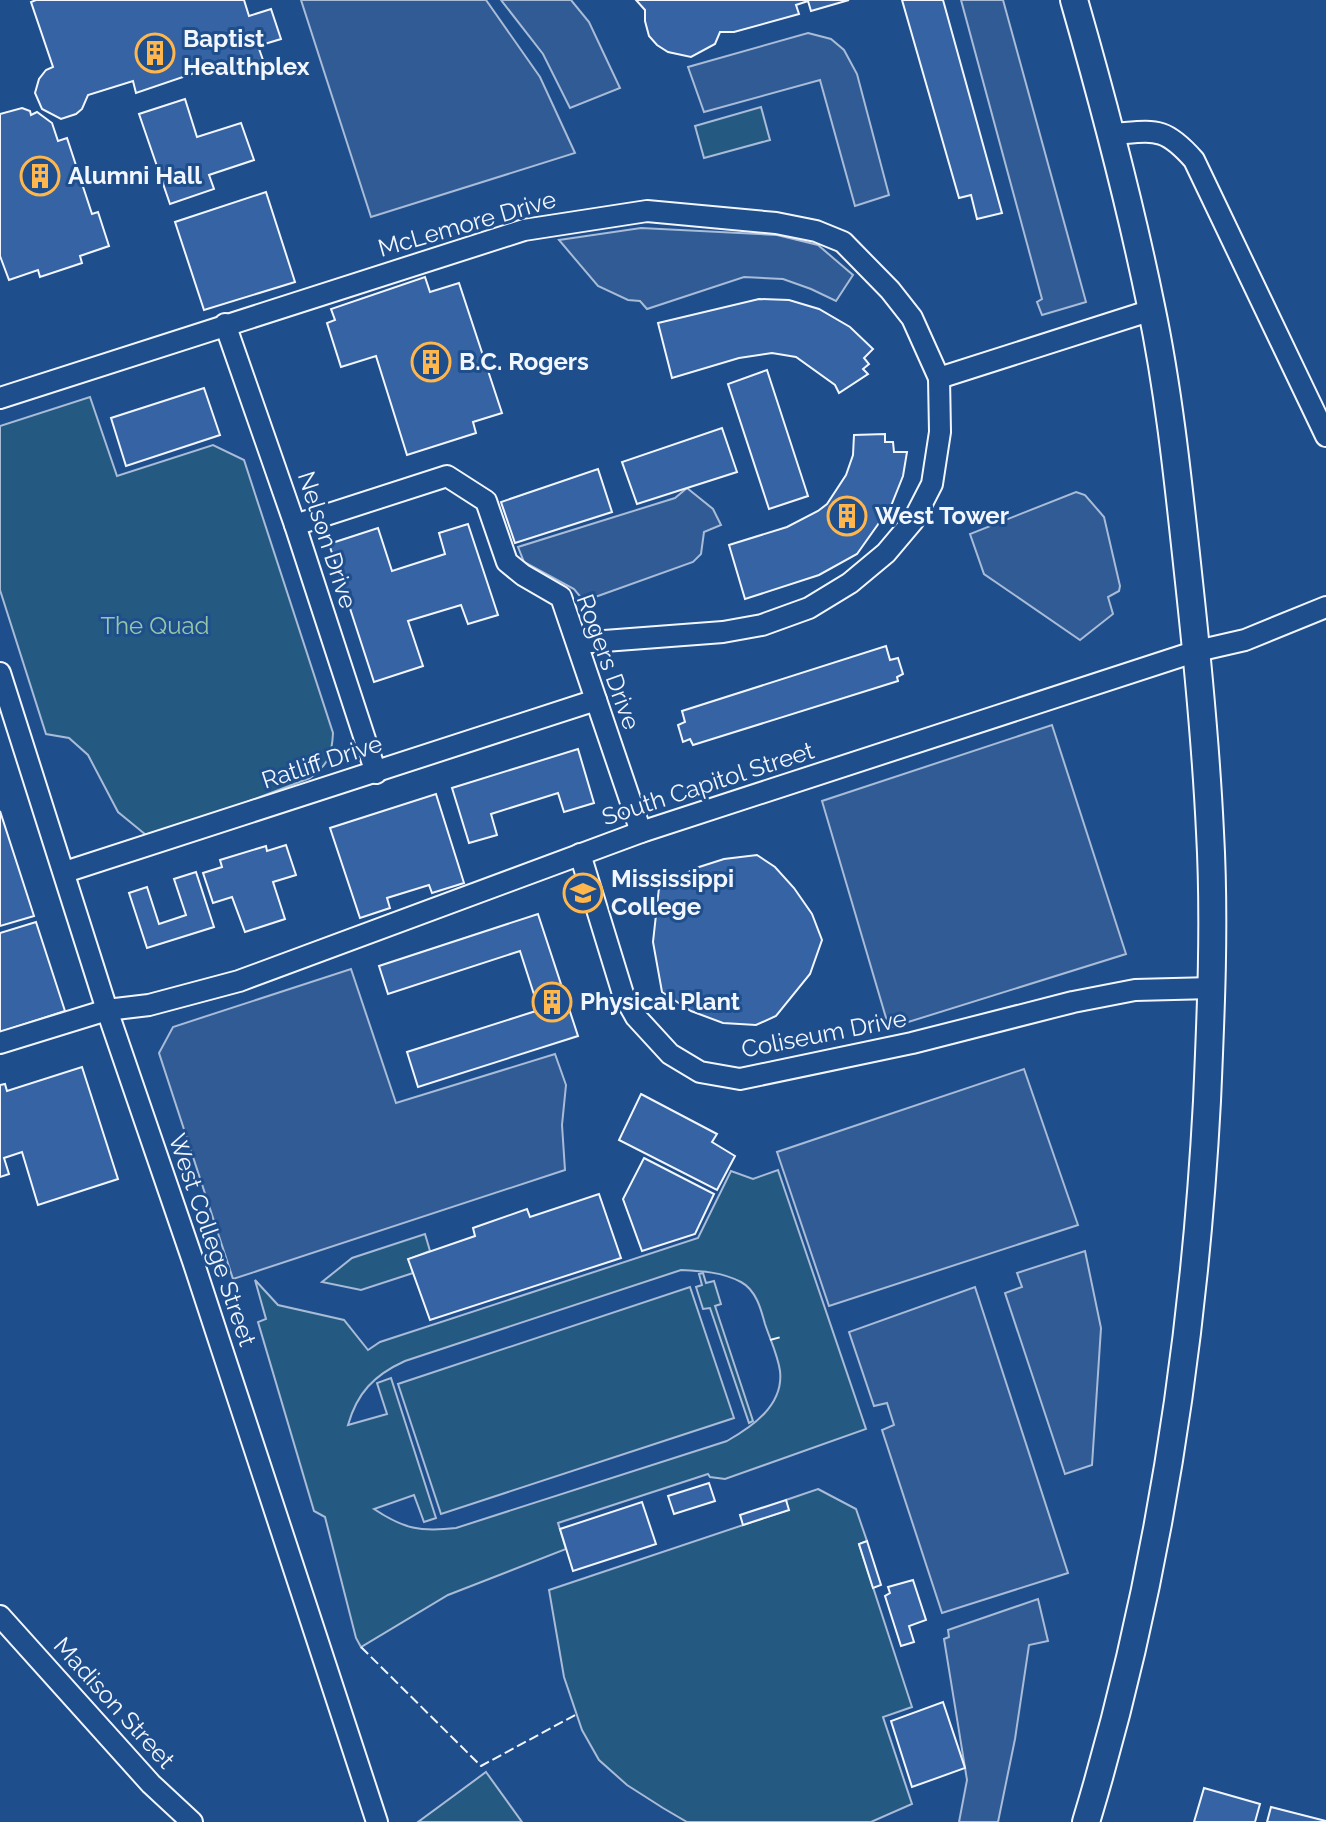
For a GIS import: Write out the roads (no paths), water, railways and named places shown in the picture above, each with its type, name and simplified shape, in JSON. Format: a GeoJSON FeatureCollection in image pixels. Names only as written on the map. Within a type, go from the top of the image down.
{"type":"FeatureCollection","features":[{"type":"Feature","properties":{"kind":"main road"},"geometry":{"type":"LineString","coordinates":[[1074,0],[1113,134],[1152,310],[1176,459],[1197,651],[1210,834],[1212,988],[1201,1215],[1184,1370],[1160,1525],[1130,1664],[1086,1822]]}},
{"type":"Feature","properties":{"kind":"street"},"geometry":{"type":"LineString","coordinates":[[1113,134],[1156,131],[1177,141],[1194,160],[1326,436]]}},
{"type":"Feature","properties":{"kind":"street","name":"McLemore Drive"},"geometry":{"type":"LineString","coordinates":[[0,398],[524,230],[647,211],[776,223],[816,231],[843,242],[890,290],[912,318],[939,378]]}},
{"type":"Feature","properties":{"kind":"street"},"geometry":{"type":"LineString","coordinates":[[578,643],[723,632],[762,625],[809,608],[850,583],[886,553],[913,521],[932,484],[940,432],[939,378],[1152,310]]}},
{"type":"Feature","properties":{"kind":"street","name":"Nelson Drive"},"geometry":{"type":"LineString","coordinates":[[225,324],[376,773]]}},
{"type":"Feature","properties":{"kind":"street","name":"Rogers Drive"},"geometry":{"type":"LineString","coordinates":[[295,525],[447,476],[486,501],[507,562],[561,597],[641,832]]}},
{"type":"Feature","properties":{"kind":"street","name":"South Capitol Street"},"geometry":{"type":"LineString","coordinates":[[0,1043],[107,1010],[149,1005],[239,981],[641,832],[1197,651],[1245,640],[1326,607]]}},
{"type":"Feature","properties":{"kind":"street","name":"West College Street"},"geometry":{"type":"LineString","coordinates":[[0,673],[6,713],[65,872],[107,1010],[193,1261],[377,1822]]}},
{"type":"Feature","properties":{"kind":"street","name":"Ratliff Drive"},"geometry":{"type":"LineString","coordinates":[[65,872],[596,700]]}},
{"type":"Feature","properties":{"kind":"street","name":"Coliseum Drive"},"geometry":{"type":"LineString","coordinates":[[580,854],[623,994],[636,1017],[670,1054],[700,1072],[740,1079],[912,1043],[1073,1002],[1135,990],[1212,988]]}},
{"type":"Feature","properties":{"kind":"street","name":"Madison Street"},"geometry":{"type":"LineString","coordinates":[[0,1616],[151,1784],[192,1822]]}},
{"type":"Feature","properties":{"kind":"place","name":"Baptist Healthplex"},"geometry":{"type":"Point","coordinates":[155,53]}},
{"type":"Feature","properties":{"kind":"place","name":"Alumni Hall"},"geometry":{"type":"Point","coordinates":[40,176]}},
{"type":"Feature","properties":{"kind":"place","name":"B.C. Rogers"},"geometry":{"type":"Point","coordinates":[431,362]}},
{"type":"Feature","properties":{"kind":"place","name":"West Tower"},"geometry":{"type":"Point","coordinates":[847,516]}},
{"type":"Feature","properties":{"kind":"place","name":"Mississippi College"},"geometry":{"type":"Point","coordinates":[583,893]}},
{"type":"Feature","properties":{"kind":"place","name":"Physical Plant"},"geometry":{"type":"Point","coordinates":[552,1002]}},
{"type":"Feature","properties":{"kind":"park label","name":"The Quad"},"geometry":{"type":"Point","coordinates":[155,626]}}]}
